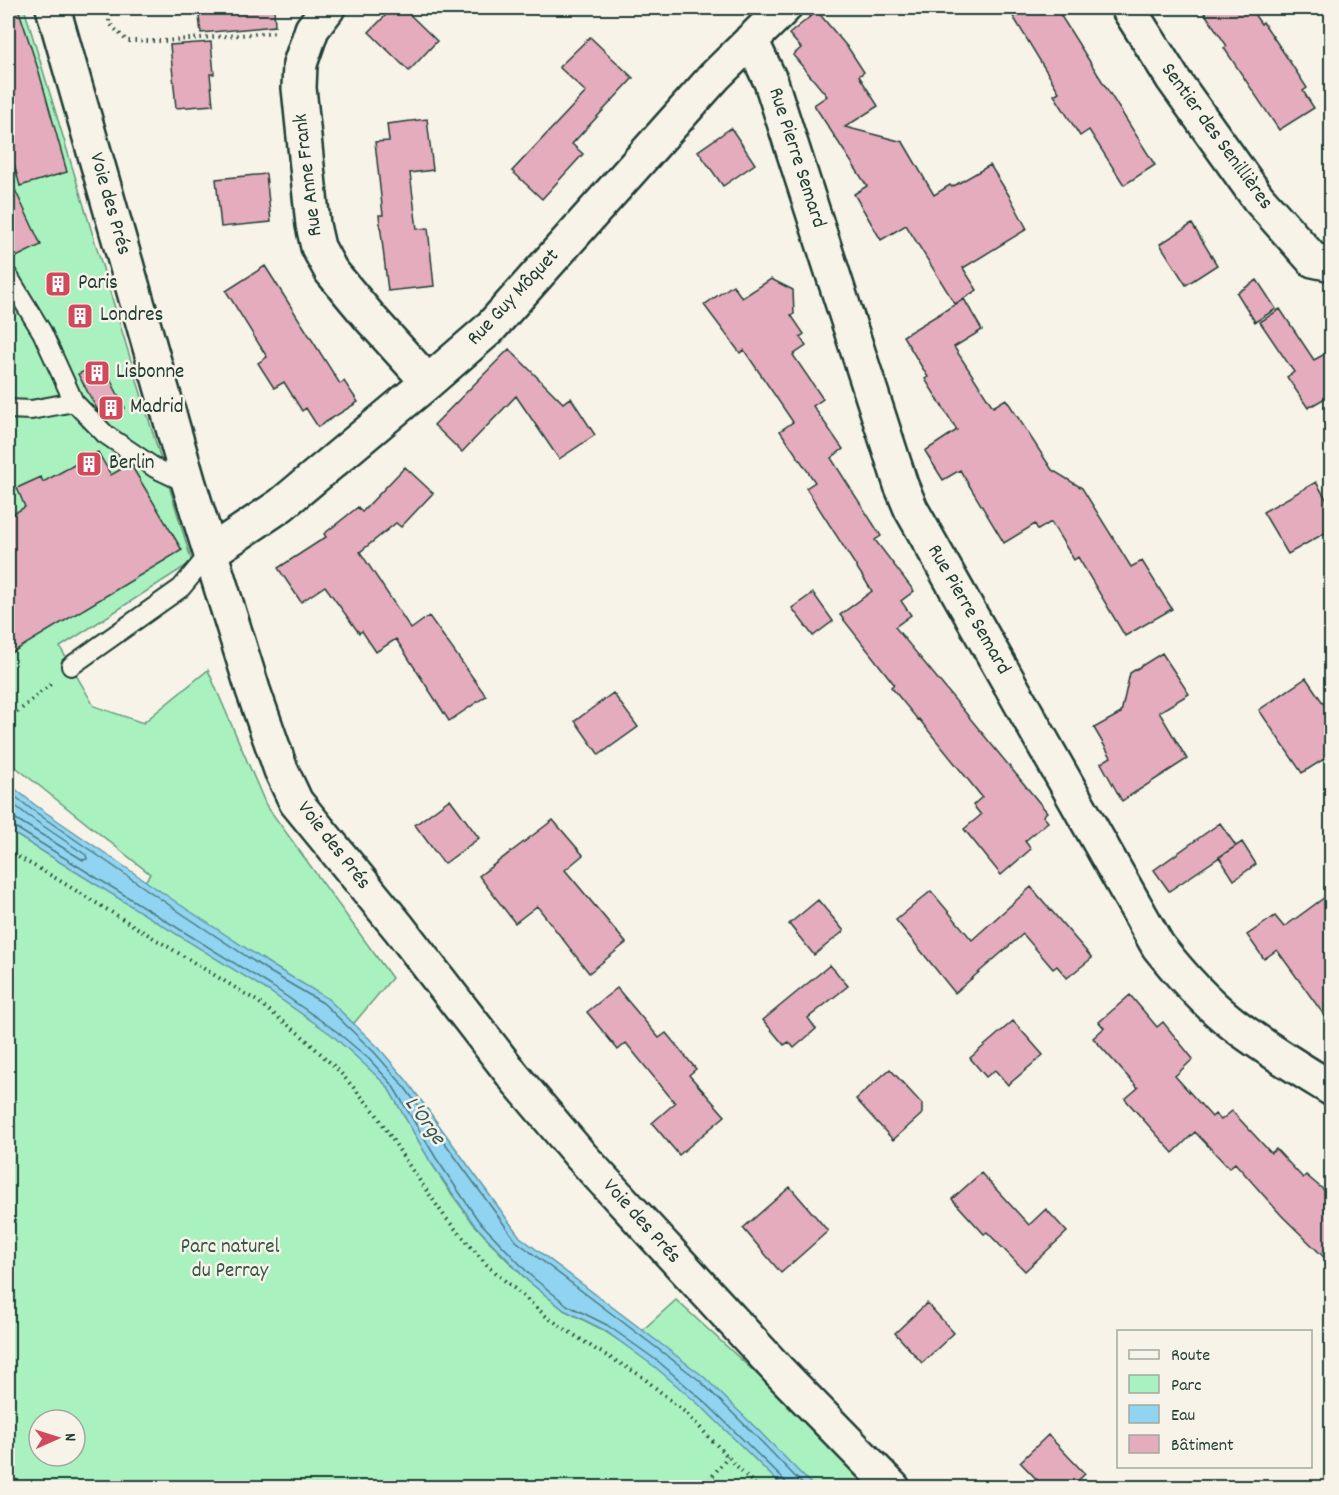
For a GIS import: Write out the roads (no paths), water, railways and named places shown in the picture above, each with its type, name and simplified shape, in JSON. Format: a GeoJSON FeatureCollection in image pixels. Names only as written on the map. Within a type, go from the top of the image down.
{"type":"FeatureCollection","features":[{"type":"Feature","properties":{"kind":"street","name":"Voie des Prés"},"geometry":{"type":"LineString","coordinates":[[53,8],[189,484],[253,690],[281,770],[296,802],[399,928],[515,1078],[581,1156],[778,1370],[893,1488]]}},
{"type":"Feature","properties":{"kind":"street","name":"Rue Guy Môquet"},"geometry":{"type":"LineString","coordinates":[[211,552],[281,504],[428,382],[489,328],[715,76],[783,8]]}},
{"type":"Feature","properties":{"kind":"street","name":"Sentier des Senillières"},"geometry":{"type":"LineString","coordinates":[[1128,8],[1173,79],[1258,198],[1322,262]]}},
{"type":"Feature","properties":{"kind":"street","name":"Rue Anne Frank"},"geometry":{"type":"LineString","coordinates":[[320,18],[300,64],[299,88],[313,225],[318,247],[331,271],[428,382]]}},
{"type":"Feature","properties":{"kind":"street","name":"Rue Pierre Semard"},"geometry":{"type":"LineString","coordinates":[[751,40],[771,82],[897,473],[911,509],[1158,946],[1191,985],[1231,1023],[1332,1089]]}},
{"type":"Feature","properties":{"kind":"lane"},"geometry":{"type":"LineString","coordinates":[[8,276],[42,332],[74,402],[105,434],[155,468],[189,484]]}},
{"type":"Feature","properties":{"kind":"lane"},"geometry":{"type":"LineString","coordinates":[[8,409],[31,410],[74,402]]}},
{"type":"Feature","properties":{"kind":"lane"},"geometry":{"type":"LineString","coordinates":[[71,666],[181,588],[211,552]]}},
{"type":"Feature","properties":{"kind":"water","name":"L'Orge"},"geometry":{"type":"Polygon","coordinates":[[[8,783],[35,805],[179,904],[273,966],[327,998],[379,1048],[407,1081],[520,1237],[703,1376],[814,1487],[783,1487],[704,1409],[655,1367],[604,1330],[564,1310],[528,1281],[473,1223],[430,1161],[387,1086],[332,1035],[270,992],[8,830],[8,783]]]}},
{"type":"Feature","properties":{"kind":"place","name":"Paris"},"geometry":{"type":"Point","coordinates":[58,284]}},
{"type":"Feature","properties":{"kind":"place","name":"Londres"},"geometry":{"type":"Point","coordinates":[80,316]}},
{"type":"Feature","properties":{"kind":"place","name":"Lisbonne"},"geometry":{"type":"Point","coordinates":[97,373]}},
{"type":"Feature","properties":{"kind":"place","name":"Madrid"},"geometry":{"type":"Point","coordinates":[111,408]}},
{"type":"Feature","properties":{"kind":"place","name":"Berlin"},"geometry":{"type":"Point","coordinates":[89,464]}},
{"type":"Feature","properties":{"kind":"park label","name":"Parc naturel du Perray"},"geometry":{"type":"Point","coordinates":[230,1260]}}]}
